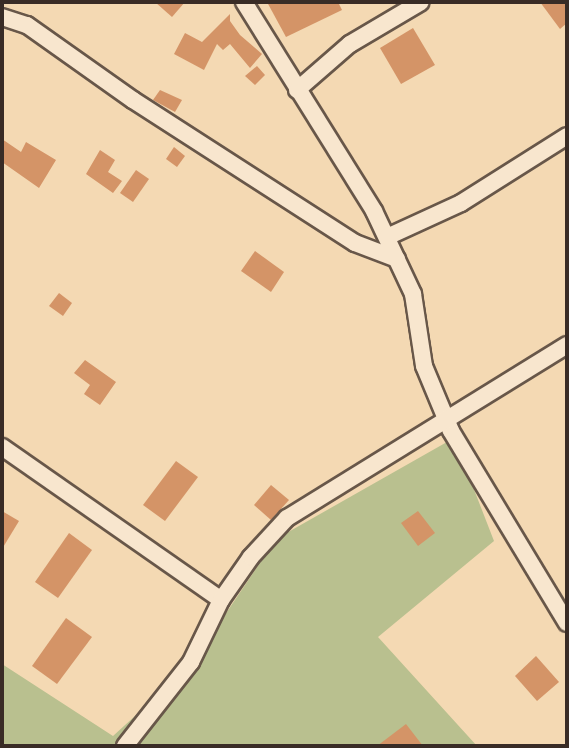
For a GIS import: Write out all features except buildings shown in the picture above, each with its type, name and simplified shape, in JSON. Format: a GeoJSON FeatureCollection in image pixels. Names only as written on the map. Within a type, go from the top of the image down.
{"type":"FeatureCollection","features":[{"type":"Feature","properties":{"kind":"street"},"geometry":{"type":"LineString","coordinates":[[10,2],[2,16],[27,25],[134,100],[355,243],[397,259]]}},
{"type":"Feature","properties":{"kind":"street"},"geometry":{"type":"LineString","coordinates":[[244,2],[387,237],[412,294],[424,366],[446,421],[567,623]]}},
{"type":"Feature","properties":{"kind":"street"},"geometry":{"type":"LineString","coordinates":[[297,90],[350,44],[421,2]]}},
{"type":"Feature","properties":{"kind":"street"},"geometry":{"type":"LineString","coordinates":[[387,237],[461,203],[567,136]]}},
{"type":"Feature","properties":{"kind":"street"},"geometry":{"type":"LineString","coordinates":[[125,746],[191,663],[221,600],[264,540],[288,518],[567,345]]}},
{"type":"Feature","properties":{"kind":"street"},"geometry":{"type":"LineString","coordinates":[[2,447],[221,600]]}},
{"type":"Feature","properties":{"kind":"green space"},"geometry":{"type":"Polygon","coordinates":[[[454,438],[494,541],[378,637],[477,746],[2,746],[2,664],[113,736],[191,665],[276,539],[454,438]]]}}]}
